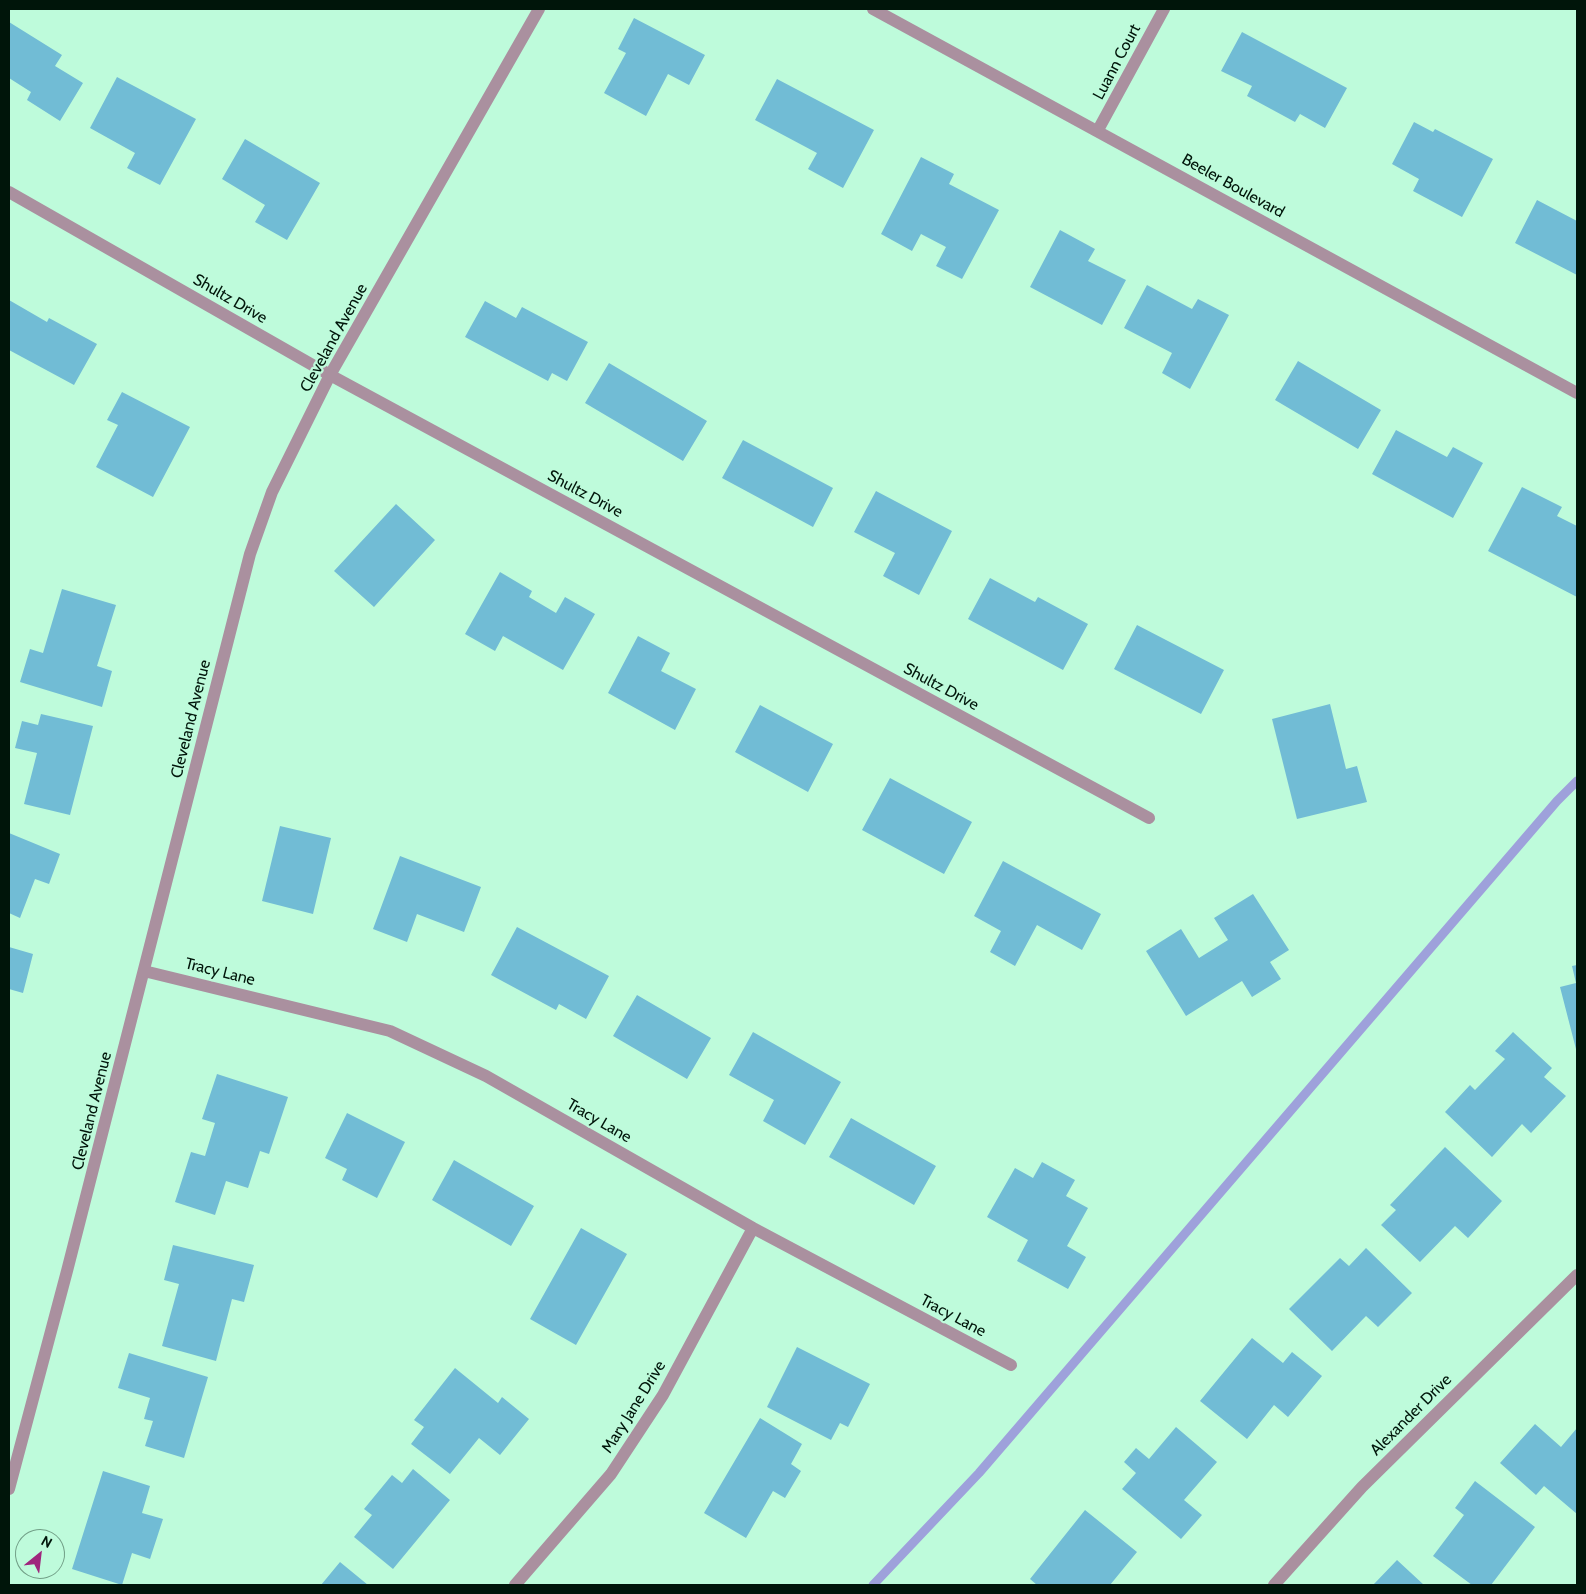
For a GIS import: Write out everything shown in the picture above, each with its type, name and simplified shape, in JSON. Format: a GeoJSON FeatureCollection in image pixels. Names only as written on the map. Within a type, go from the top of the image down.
{"type":"FeatureCollection","features":[{"type":"Feature","properties":{"kind":"street","name":"Cleveland Avenue"},"geometry":{"type":"LineString","coordinates":[[9,1489],[68,1270],[250,554],[272,492],[330,375],[539,9]]}},
{"type":"Feature","properties":{"kind":"street","name":"Beeler Boulevard"},"geometry":{"type":"LineString","coordinates":[[873,9],[1098,130],[1577,393]]}},
{"type":"Feature","properties":{"kind":"street","name":"Luann Court"},"geometry":{"type":"LineString","coordinates":[[1098,130],[1164,9]]}},
{"type":"Feature","properties":{"kind":"street","name":"Shultz Drive"},"geometry":{"type":"LineString","coordinates":[[9,192],[330,375],[1149,818]]}},
{"type":"Feature","properties":{"kind":"street","name":"Tracy Lane"},"geometry":{"type":"LineString","coordinates":[[144,971],[390,1031],[486,1076],[753,1228],[1011,1365]]}},
{"type":"Feature","properties":{"kind":"street","name":"Mary Jane Drive"},"geometry":{"type":"LineString","coordinates":[[516,1585],[612,1474],[663,1394],[753,1228]]}},
{"type":"Feature","properties":{"kind":"street","name":"Alexander Drive"},"geometry":{"type":"LineString","coordinates":[[1274,1585],[1362,1487],[1577,1275]]}},
{"type":"Feature","properties":{"kind":"building"},"geometry":{"type":"Polygon","coordinates":[[[634,18],[705,55],[689,85],[668,74],[646,116],[604,93],[626,53],[618,49],[634,18]]]}},
{"type":"Feature","properties":{"kind":"building"},"geometry":{"type":"Polygon","coordinates":[[[9,22],[62,55],[55,66],[83,83],[60,121],[27,100],[31,92],[9,78],[9,22]]]}},
{"type":"Feature","properties":{"kind":"building"},"geometry":{"type":"Polygon","coordinates":[[[1242,32],[1347,88],[1325,128],[1300,114],[1295,122],[1247,96],[1252,86],[1221,71],[1242,32]]]}},
{"type":"Feature","properties":{"kind":"building"},"geometry":{"type":"Polygon","coordinates":[[[117,77],[196,119],[160,185],[127,168],[135,153],[90,128],[117,77]]]}},
{"type":"Feature","properties":{"kind":"building"},"geometry":{"type":"Polygon","coordinates":[[[777,79],[874,130],[843,188],[808,169],[817,153],[755,120],[777,79]]]}},
{"type":"Feature","properties":{"kind":"building"},"geometry":{"type":"Polygon","coordinates":[[[1414,122],[1433,132],[1435,129],[1493,159],[1462,217],[1413,191],[1419,179],[1392,164],[1414,122]]]}},
{"type":"Feature","properties":{"kind":"building"},"geometry":{"type":"Polygon","coordinates":[[[245,139],[320,183],[287,240],[255,222],[265,205],[222,179],[245,139]]]}},
{"type":"Feature","properties":{"kind":"building"},"geometry":{"type":"Polygon","coordinates":[[[921,157],[954,174],[949,184],[999,210],[962,279],[936,266],[946,247],[921,234],[912,251],[881,234],[921,157]]]}},
{"type":"Feature","properties":{"kind":"building"},"geometry":{"type":"Polygon","coordinates":[[[1537,200],[1577,221],[1577,275],[1515,243],[1537,200]]]}},
{"type":"Feature","properties":{"kind":"building"},"geometry":{"type":"Polygon","coordinates":[[[1060,230],[1095,249],[1088,261],[1126,280],[1102,325],[1030,287],[1060,230]]]}},
{"type":"Feature","properties":{"kind":"building"},"geometry":{"type":"Polygon","coordinates":[[[1147,285],[1192,309],[1198,299],[1229,315],[1190,389],[1162,373],[1172,353],[1124,328],[1147,285]]]}},
{"type":"Feature","properties":{"kind":"building"},"geometry":{"type":"Polygon","coordinates":[[[9,300],[47,322],[49,318],[97,344],[74,385],[9,350],[9,300]]]}},
{"type":"Feature","properties":{"kind":"building"},"geometry":{"type":"Polygon","coordinates":[[[485,301],[516,318],[522,307],[588,342],[567,381],[552,373],[548,381],[465,337],[485,301]]]}},
{"type":"Feature","properties":{"kind":"building"},"geometry":{"type":"Polygon","coordinates":[[[1298,361],[1381,410],[1358,449],[1275,400],[1298,361]]]}},
{"type":"Feature","properties":{"kind":"building"},"geometry":{"type":"Polygon","coordinates":[[[609,363],[707,421],[683,461],[585,403],[609,363]]]}},
{"type":"Feature","properties":{"kind":"building"},"geometry":{"type":"Polygon","coordinates":[[[122,392],[190,427],[153,497],[96,467],[118,425],[107,420],[122,392]]]}},
{"type":"Feature","properties":{"kind":"building"},"geometry":{"type":"Polygon","coordinates":[[[1396,430],[1447,457],[1453,447],[1483,463],[1453,518],[1372,474],[1396,430]]]}},
{"type":"Feature","properties":{"kind":"building"},"geometry":{"type":"Polygon","coordinates":[[[743,440],[833,488],[813,527],[722,478],[743,440]]]}},
{"type":"Feature","properties":{"kind":"building"},"geometry":{"type":"Polygon","coordinates":[[[1522,487],[1562,507],[1557,516],[1577,526],[1577,597],[1488,551],[1522,487]]]}},
{"type":"Feature","properties":{"kind":"building"},"geometry":{"type":"Polygon","coordinates":[[[876,491],[952,531],[919,595],[883,576],[895,553],[854,532],[876,491]]]}},
{"type":"Feature","properties":{"kind":"building"},"geometry":{"type":"Polygon","coordinates":[[[396,504],[435,540],[374,607],[334,571],[396,504]]]}},
{"type":"Feature","properties":{"kind":"building"},"geometry":{"type":"Polygon","coordinates":[[[500,572],[532,591],[529,597],[556,613],[565,597],[595,614],[563,670],[503,636],[495,651],[465,634],[500,572]]]}},
{"type":"Feature","properties":{"kind":"building"},"geometry":{"type":"Polygon","coordinates":[[[990,578],[1035,602],[1038,597],[1088,624],[1063,670],[968,619],[990,578]]]}},
{"type":"Feature","properties":{"kind":"building"},"geometry":{"type":"Polygon","coordinates":[[[62,589],[116,605],[97,666],[112,671],[102,707],[20,682],[30,649],[43,653],[62,589]]]}},
{"type":"Feature","properties":{"kind":"building"},"geometry":{"type":"Polygon","coordinates":[[[1137,625],[1224,670],[1201,714],[1114,669],[1137,625]]]}},
{"type":"Feature","properties":{"kind":"building"},"geometry":{"type":"Polygon","coordinates":[[[638,636],[670,653],[661,671],[696,689],[675,730],[608,693],[638,636]]]}},
{"type":"Feature","properties":{"kind":"building"},"geometry":{"type":"Polygon","coordinates":[[[1330,704],[1346,769],[1357,766],[1367,802],[1297,819],[1272,719],[1330,704]]]}},
{"type":"Feature","properties":{"kind":"building"},"geometry":{"type":"Polygon","coordinates":[[[760,705],[833,744],[808,792],[735,752],[760,705]]]}},
{"type":"Feature","properties":{"kind":"building"},"geometry":{"type":"Polygon","coordinates":[[[41,714],[93,726],[70,815],[24,804],[37,753],[15,748],[22,721],[38,725],[41,714]]]}},
{"type":"Feature","properties":{"kind":"building"},"geometry":{"type":"Polygon","coordinates":[[[890,778],[972,822],[944,874],[862,830],[890,778]]]}},
{"type":"Feature","properties":{"kind":"building"},"geometry":{"type":"Polygon","coordinates":[[[280,826],[331,838],[313,914],[262,901],[280,826]]]}},
{"type":"Feature","properties":{"kind":"building"},"geometry":{"type":"Polygon","coordinates":[[[9,833],[60,854],[49,884],[35,879],[20,918],[9,913],[9,833]]]}},
{"type":"Feature","properties":{"kind":"building"},"geometry":{"type":"Polygon","coordinates":[[[400,856],[481,887],[464,932],[417,914],[407,942],[373,929],[400,856]]]}},
{"type":"Feature","properties":{"kind":"building"},"geometry":{"type":"Polygon","coordinates":[[[1003,861],[1101,914],[1082,950],[1037,925],[1015,966],[990,952],[1001,931],[974,916],[1003,861]]]}},
{"type":"Feature","properties":{"kind":"building"},"geometry":{"type":"Polygon","coordinates":[[[1253,894],[1289,950],[1270,962],[1281,979],[1252,997],[1242,981],[1186,1016],[1146,951],[1181,929],[1199,958],[1228,940],[1214,918],[1253,894]]]}},
{"type":"Feature","properties":{"kind":"building"},"geometry":{"type":"Polygon","coordinates":[[[517,927],[609,976],[586,1019],[559,1004],[556,1010],[491,975],[517,927]]]}},
{"type":"Feature","properties":{"kind":"building"},"geometry":{"type":"Polygon","coordinates":[[[9,947],[33,954],[23,993],[9,989],[9,947]]]}},
{"type":"Feature","properties":{"kind":"building"},"geometry":{"type":"Polygon","coordinates":[[[1577,965],[1577,1053],[1560,987],[1576,983],[1572,966],[1577,965]]]}},
{"type":"Feature","properties":{"kind":"building"},"geometry":{"type":"Polygon","coordinates":[[[637,995],[711,1038],[687,1079],[613,1036],[637,995]]]}},
{"type":"Feature","properties":{"kind":"building"},"geometry":{"type":"Polygon","coordinates":[[[753,1032],[841,1082],[805,1145],[763,1121],[774,1100],[729,1075],[753,1032]]]}},
{"type":"Feature","properties":{"kind":"building"},"geometry":{"type":"Polygon","coordinates":[[[1513,1032],[1552,1068],[1544,1077],[1566,1096],[1531,1133],[1522,1124],[1492,1157],[1445,1112],[1470,1085],[1475,1090],[1505,1059],[1495,1051],[1513,1032]]]}},
{"type":"Feature","properties":{"kind":"building"},"geometry":{"type":"Polygon","coordinates":[[[217,1074],[288,1097],[269,1154],[260,1151],[248,1188],[226,1181],[215,1215],[175,1202],[191,1152],[205,1156],[215,1123],[202,1119],[217,1074]]]}},
{"type":"Feature","properties":{"kind":"building"},"geometry":{"type":"Polygon","coordinates":[[[347,1113],[405,1142],[377,1198],[342,1180],[347,1169],[325,1158],[347,1113]]]}},
{"type":"Feature","properties":{"kind":"building"},"geometry":{"type":"Polygon","coordinates":[[[851,1118],[936,1166],[914,1205],[829,1157],[851,1118]]]}},
{"type":"Feature","properties":{"kind":"building"},"geometry":{"type":"Polygon","coordinates":[[[1445,1147],[1502,1201],[1468,1238],[1455,1226],[1420,1262],[1381,1225],[1396,1210],[1390,1205],[1445,1147]]]}},
{"type":"Feature","properties":{"kind":"building"},"geometry":{"type":"Polygon","coordinates":[[[454,1160],[534,1206],[511,1246],[432,1200],[454,1160]]]}},
{"type":"Feature","properties":{"kind":"building"},"geometry":{"type":"Polygon","coordinates":[[[1042,1162],[1075,1180],[1066,1196],[1088,1208],[1067,1246],[1086,1257],[1068,1289],[1017,1261],[1028,1240],[987,1217],[1015,1168],[1033,1178],[1042,1162]]]}},
{"type":"Feature","properties":{"kind":"building"},"geometry":{"type":"Polygon","coordinates":[[[581,1228],[627,1254],[576,1345],[530,1319],[581,1228]]]}},
{"type":"Feature","properties":{"kind":"building"},"geometry":{"type":"Polygon","coordinates":[[[173,1245],[254,1265],[244,1302],[232,1299],[216,1361],[162,1346],[179,1284],[164,1280],[173,1245]]]}},
{"type":"Feature","properties":{"kind":"building"},"geometry":{"type":"Polygon","coordinates":[[[1366,1248],[1412,1293],[1378,1327],[1366,1316],[1332,1351],[1289,1309],[1340,1258],[1349,1266],[1366,1248]]]}},
{"type":"Feature","properties":{"kind":"building"},"geometry":{"type":"Polygon","coordinates":[[[1252,1338],[1283,1363],[1292,1352],[1322,1376],[1288,1417],[1274,1405],[1247,1439],[1200,1401],[1252,1338]]]}},
{"type":"Feature","properties":{"kind":"building"},"geometry":{"type":"Polygon","coordinates":[[[797,1347],[870,1384],[848,1427],[840,1423],[831,1440],[767,1407],[797,1347]]]}},
{"type":"Feature","properties":{"kind":"building"},"geometry":{"type":"Polygon","coordinates":[[[129,1353],[208,1377],[184,1458],[145,1446],[153,1421],[144,1419],[150,1398],[118,1388],[129,1353]]]}},
{"type":"Feature","properties":{"kind":"building"},"geometry":{"type":"Polygon","coordinates":[[[455,1368],[498,1403],[502,1397],[529,1419],[500,1455],[479,1438],[450,1474],[411,1444],[424,1427],[414,1420],[455,1368]]]}},
{"type":"Feature","properties":{"kind":"building"},"geometry":{"type":"Polygon","coordinates":[[[760,1418],[802,1444],[791,1464],[801,1471],[785,1498],[773,1491],[746,1538],[704,1513],[760,1418]]]}},
{"type":"Feature","properties":{"kind":"building"},"geometry":{"type":"Polygon","coordinates":[[[1535,1424],[1561,1447],[1577,1428],[1577,1514],[1544,1486],[1536,1495],[1500,1463],[1535,1424]]]}},
{"type":"Feature","properties":{"kind":"building"},"geometry":{"type":"Polygon","coordinates":[[[1176,1427],[1217,1462],[1184,1500],[1202,1515],[1181,1539],[1122,1489],[1136,1473],[1124,1462],[1136,1448],[1149,1459],[1176,1427]]]}},
{"type":"Feature","properties":{"kind":"building"},"geometry":{"type":"Polygon","coordinates":[[[413,1469],[450,1500],[393,1569],[354,1537],[372,1515],[364,1509],[392,1475],[402,1483],[413,1469]]]}},
{"type":"Feature","properties":{"kind":"building"},"geometry":{"type":"Polygon","coordinates":[[[103,1471],[150,1486],[142,1513],[163,1519],[150,1559],[132,1553],[122,1585],[72,1569],[103,1471]]]}},
{"type":"Feature","properties":{"kind":"building"},"geometry":{"type":"Polygon","coordinates":[[[1475,1481],[1535,1527],[1491,1585],[1472,1585],[1433,1556],[1464,1515],[1455,1508],[1475,1481]]]}},
{"type":"Feature","properties":{"kind":"building"},"geometry":{"type":"Polygon","coordinates":[[[1085,1510],[1137,1552],[1110,1585],[1037,1585],[1030,1579],[1085,1510]]]}},
{"type":"Feature","properties":{"kind":"building"},"geometry":{"type":"Polygon","coordinates":[[[1397,1560],[1424,1585],[1373,1585],[1397,1560]]]}},
{"type":"Feature","properties":{"kind":"building"},"geometry":{"type":"Polygon","coordinates":[[[340,1562],[368,1585],[321,1585],[340,1562]]]}},
{"type":"Feature","properties":{"kind":"waterway"},"geometry":{"type":"LineString","coordinates":[[873,1585],[979,1473],[1557,801],[1577,781]]}}]}
